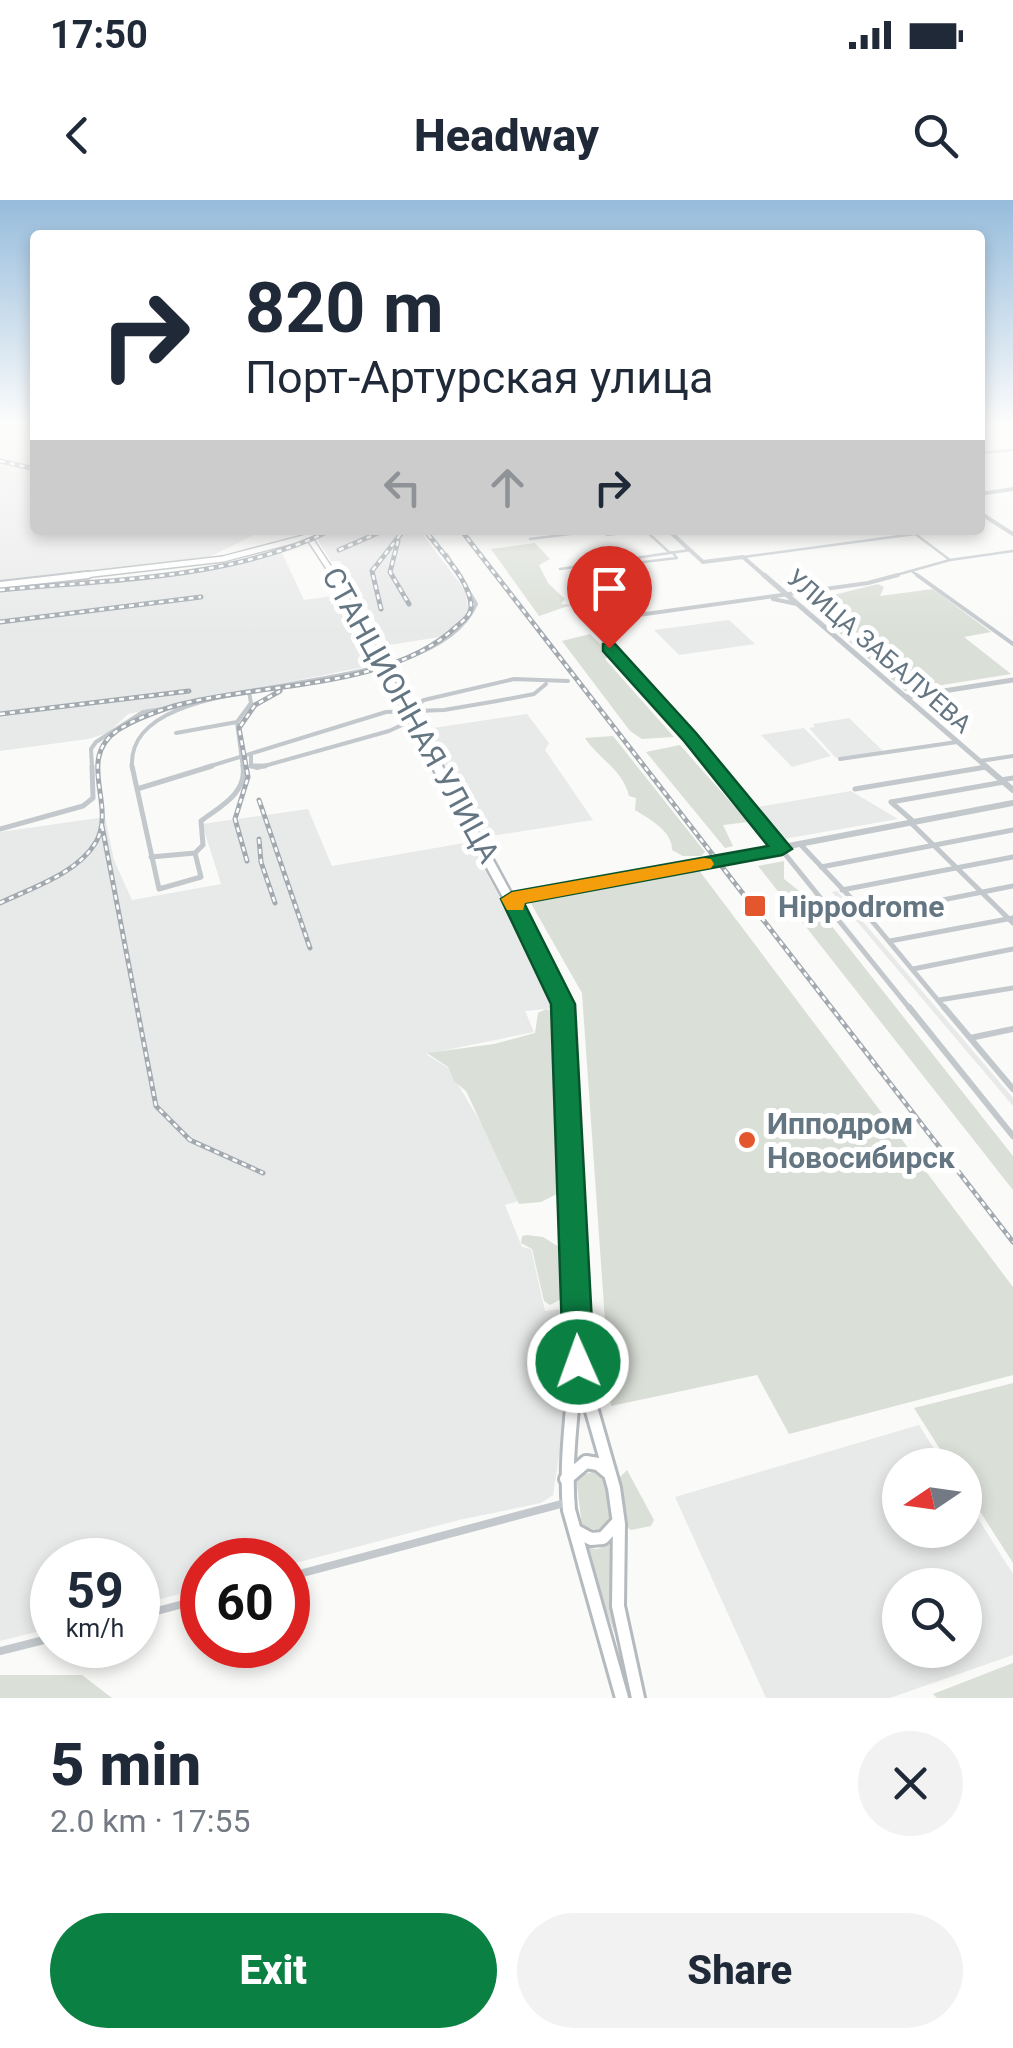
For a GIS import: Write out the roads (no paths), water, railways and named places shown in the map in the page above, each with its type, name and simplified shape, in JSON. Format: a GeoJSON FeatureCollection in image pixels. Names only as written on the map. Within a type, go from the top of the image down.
{"type":"FeatureCollection","features":[{"type":"Feature","properties":{"kind":"main road"},"geometry":{"type":"LineString","coordinates":[[0,585],[223,559],[299,535]]}},
{"type":"Feature","properties":{"kind":"main road","name":"СТАНЦИОННАЯ УЛИЦА"},"geometry":{"type":"LineString","coordinates":[[310,535],[404,711],[512,899],[563,1004],[578,1362]]}},
{"type":"Feature","properties":{"kind":"main road"},"geometry":{"type":"LineString","coordinates":[[578,1362],[618,1518],[618,1606],[638,1698]]}},
{"type":"Feature","properties":{"kind":"main road"},"geometry":{"type":"LineString","coordinates":[[578,1362],[566,1479],[568,1502],[622,1698]]}},
{"type":"Feature","properties":{"kind":"main road"},"geometry":{"type":"LineString","coordinates":[[566,1479],[578,1464],[587,1462],[603,1466],[610,1475]]}},
{"type":"Feature","properties":{"kind":"main road"},"geometry":{"type":"LineString","coordinates":[[574,1529],[582,1537],[603,1538],[610,1534],[618,1518]]}},
{"type":"Feature","properties":{"kind":"street"},"geometry":{"type":"LineString","coordinates":[[985,517],[1011,532]]}},
{"type":"Feature","properties":{"kind":"street"},"geometry":{"type":"LineString","coordinates":[[608,566],[677,558],[653,535]]}},
{"type":"Feature","properties":{"kind":"street"},"geometry":{"type":"LineString","coordinates":[[674,535],[702,562],[893,535]]}},
{"type":"Feature","properties":{"kind":"street"},"geometry":{"type":"LineString","coordinates":[[917,535],[950,560]]}},
{"type":"Feature","properties":{"kind":"street"},"geometry":{"type":"LineString","coordinates":[[560,569],[690,550]]}},
{"type":"Feature","properties":{"kind":"street"},"geometry":{"type":"LineString","coordinates":[[587,621],[868,583],[950,560],[1013,550]]}},
{"type":"Feature","properties":{"kind":"street"},"geometry":{"type":"LineString","coordinates":[[0,829],[85,807],[93,798],[91,749],[143,712],[292,687],[383,666],[420,655],[446,641],[474,612],[472,591],[447,554]]}},
{"type":"Feature","properties":{"kind":"street","name":"УЛИЦА ЗАБАЛУЕВА"},"geometry":{"type":"LineString","coordinates":[[743,557],[1013,790]]}},
{"type":"Feature","properties":{"kind":"street"},"geometry":{"type":"LineString","coordinates":[[910,571],[1013,644]]}},
{"type":"Feature","properties":{"kind":"street"},"geometry":{"type":"LineString","coordinates":[[587,621],[786,594]]}},
{"type":"Feature","properties":{"kind":"street"},"geometry":{"type":"LineString","coordinates":[[766,598],[798,604]]}},
{"type":"Feature","properties":{"kind":"street"},"geometry":{"type":"LineString","coordinates":[[587,621],[690,737],[1013,1136]]}},
{"type":"Feature","properties":{"kind":"street"},"geometry":{"type":"LineString","coordinates":[[137,789],[486,684],[528,677],[546,684]]}},
{"type":"Feature","properties":{"kind":"street"},"geometry":{"type":"LineString","coordinates":[[404,711],[444,710],[534,694],[546,684],[568,680]]}},
{"type":"Feature","properties":{"kind":"street"},"geometry":{"type":"LineString","coordinates":[[905,697],[1013,680]]}},
{"type":"Feature","properties":{"kind":"street"},"geometry":{"type":"LineString","coordinates":[[176,734],[237,722],[251,703],[249,692]]}},
{"type":"Feature","properties":{"kind":"street"},"geometry":{"type":"LineString","coordinates":[[187,704],[163,716],[135,741],[130,760],[159,888],[201,877],[195,853]]}},
{"type":"Feature","properties":{"kind":"street"},"geometry":{"type":"LineString","coordinates":[[251,754],[251,766],[257,768],[389,732],[402,724],[404,711]]}},
{"type":"Feature","properties":{"kind":"street"},"geometry":{"type":"LineString","coordinates":[[152,857],[202,849],[199,828],[203,816],[238,792],[245,778],[237,722]]}},
{"type":"Feature","properties":{"kind":"street"},"geometry":{"type":"LineString","coordinates":[[840,759],[957,742]]}},
{"type":"Feature","properties":{"kind":"street"},"geometry":{"type":"LineString","coordinates":[[980,761],[1013,756]]}},
{"type":"Feature","properties":{"kind":"street"},"geometry":{"type":"LineString","coordinates":[[855,790],[986,767]]}},
{"type":"Feature","properties":{"kind":"street"},"geometry":{"type":"LineString","coordinates":[[1011,920],[891,802],[1013,778]]}},
{"type":"Feature","properties":{"kind":"street"},"geometry":{"type":"LineString","coordinates":[[512,899],[1013,802]]}},
{"type":"Feature","properties":{"kind":"street"},"geometry":{"type":"LineString","coordinates":[[820,867],[1013,830]]}},
{"type":"Feature","properties":{"kind":"street"},"geometry":{"type":"LineString","coordinates":[[800,845],[868,915],[1013,1090]]}},
{"type":"Feature","properties":{"kind":"street"},"geometry":{"type":"LineString","coordinates":[[842,890],[1013,857]]}},
{"type":"Feature","properties":{"kind":"street"},"geometry":{"type":"LineString","coordinates":[[868,915],[1013,886]]}},
{"type":"Feature","properties":{"kind":"street"},"geometry":{"type":"LineString","coordinates":[[890,942],[1011,920]]}},
{"type":"Feature","properties":{"kind":"street"},"geometry":{"type":"LineString","coordinates":[[913,970],[1013,949]]}},
{"type":"Feature","properties":{"kind":"street"},"geometry":{"type":"LineString","coordinates":[[939,1000],[1013,988]]}},
{"type":"Feature","properties":{"kind":"street"},"geometry":{"type":"LineString","coordinates":[[970,1038],[1013,1029]]}},
{"type":"Feature","properties":{"kind":"street"},"geometry":{"type":"LineString","coordinates":[[1003,1077],[1013,1075]]}},
{"type":"Feature","properties":{"kind":"street"},"geometry":{"type":"LineString","coordinates":[[310,1570],[568,1502]]}},
{"type":"Feature","properties":{"kind":"street"},"geometry":{"type":"LineString","coordinates":[[0,1652],[30,1644]]}},
{"type":"Feature","properties":{"kind":"railway"},"geometry":{"type":"LineString","coordinates":[[0,590],[211,568],[252,559],[319,535]]}},
{"type":"Feature","properties":{"kind":"railway"},"geometry":{"type":"LineString","coordinates":[[339,550],[374,535]]}},
{"type":"Feature","properties":{"kind":"railway"},"geometry":{"type":"LineString","coordinates":[[381,609],[372,571],[400,535]]}},
{"type":"Feature","properties":{"kind":"railway"},"geometry":{"type":"LineString","coordinates":[[0,903],[65,871],[96,842],[102,813],[99,755],[118,730],[174,706],[323,681],[397,662],[429,647],[462,622],[471,608],[470,598],[454,567],[429,535]]}},
{"type":"Feature","properties":{"kind":"railway"},"geometry":{"type":"LineString","coordinates":[[465,535],[1013,1242]]}},
{"type":"Feature","properties":{"kind":"railway"},"geometry":{"type":"LineString","coordinates":[[398,541],[390,572],[409,604]]}},
{"type":"Feature","properties":{"kind":"railway"},"geometry":{"type":"LineString","coordinates":[[0,622],[201,597]]}},
{"type":"Feature","properties":{"kind":"railway"},"geometry":{"type":"LineString","coordinates":[[0,714],[189,691]]}},
{"type":"Feature","properties":{"kind":"railway"},"geometry":{"type":"LineString","coordinates":[[247,861],[235,819],[248,777],[239,728],[255,705],[280,691]]}},
{"type":"Feature","properties":{"kind":"railway"},"geometry":{"type":"LineString","coordinates":[[259,800],[310,948]]}},
{"type":"Feature","properties":{"kind":"railway"},"geometry":{"type":"LineString","coordinates":[[102,826],[156,1106],[190,1140],[263,1173]]}},
{"type":"Feature","properties":{"kind":"railway"},"geometry":{"type":"LineString","coordinates":[[259,839],[261,862],[275,903]]}},
{"type":"Feature","properties":{"kind":"place","name":"Hippodrome"},"geometry":{"type":"Point","coordinates":[755,906]}},
{"type":"Feature","properties":{"kind":"place","name":"Ипподром Новосибирск"},"geometry":{"type":"Point","coordinates":[747,1140]}}]}
